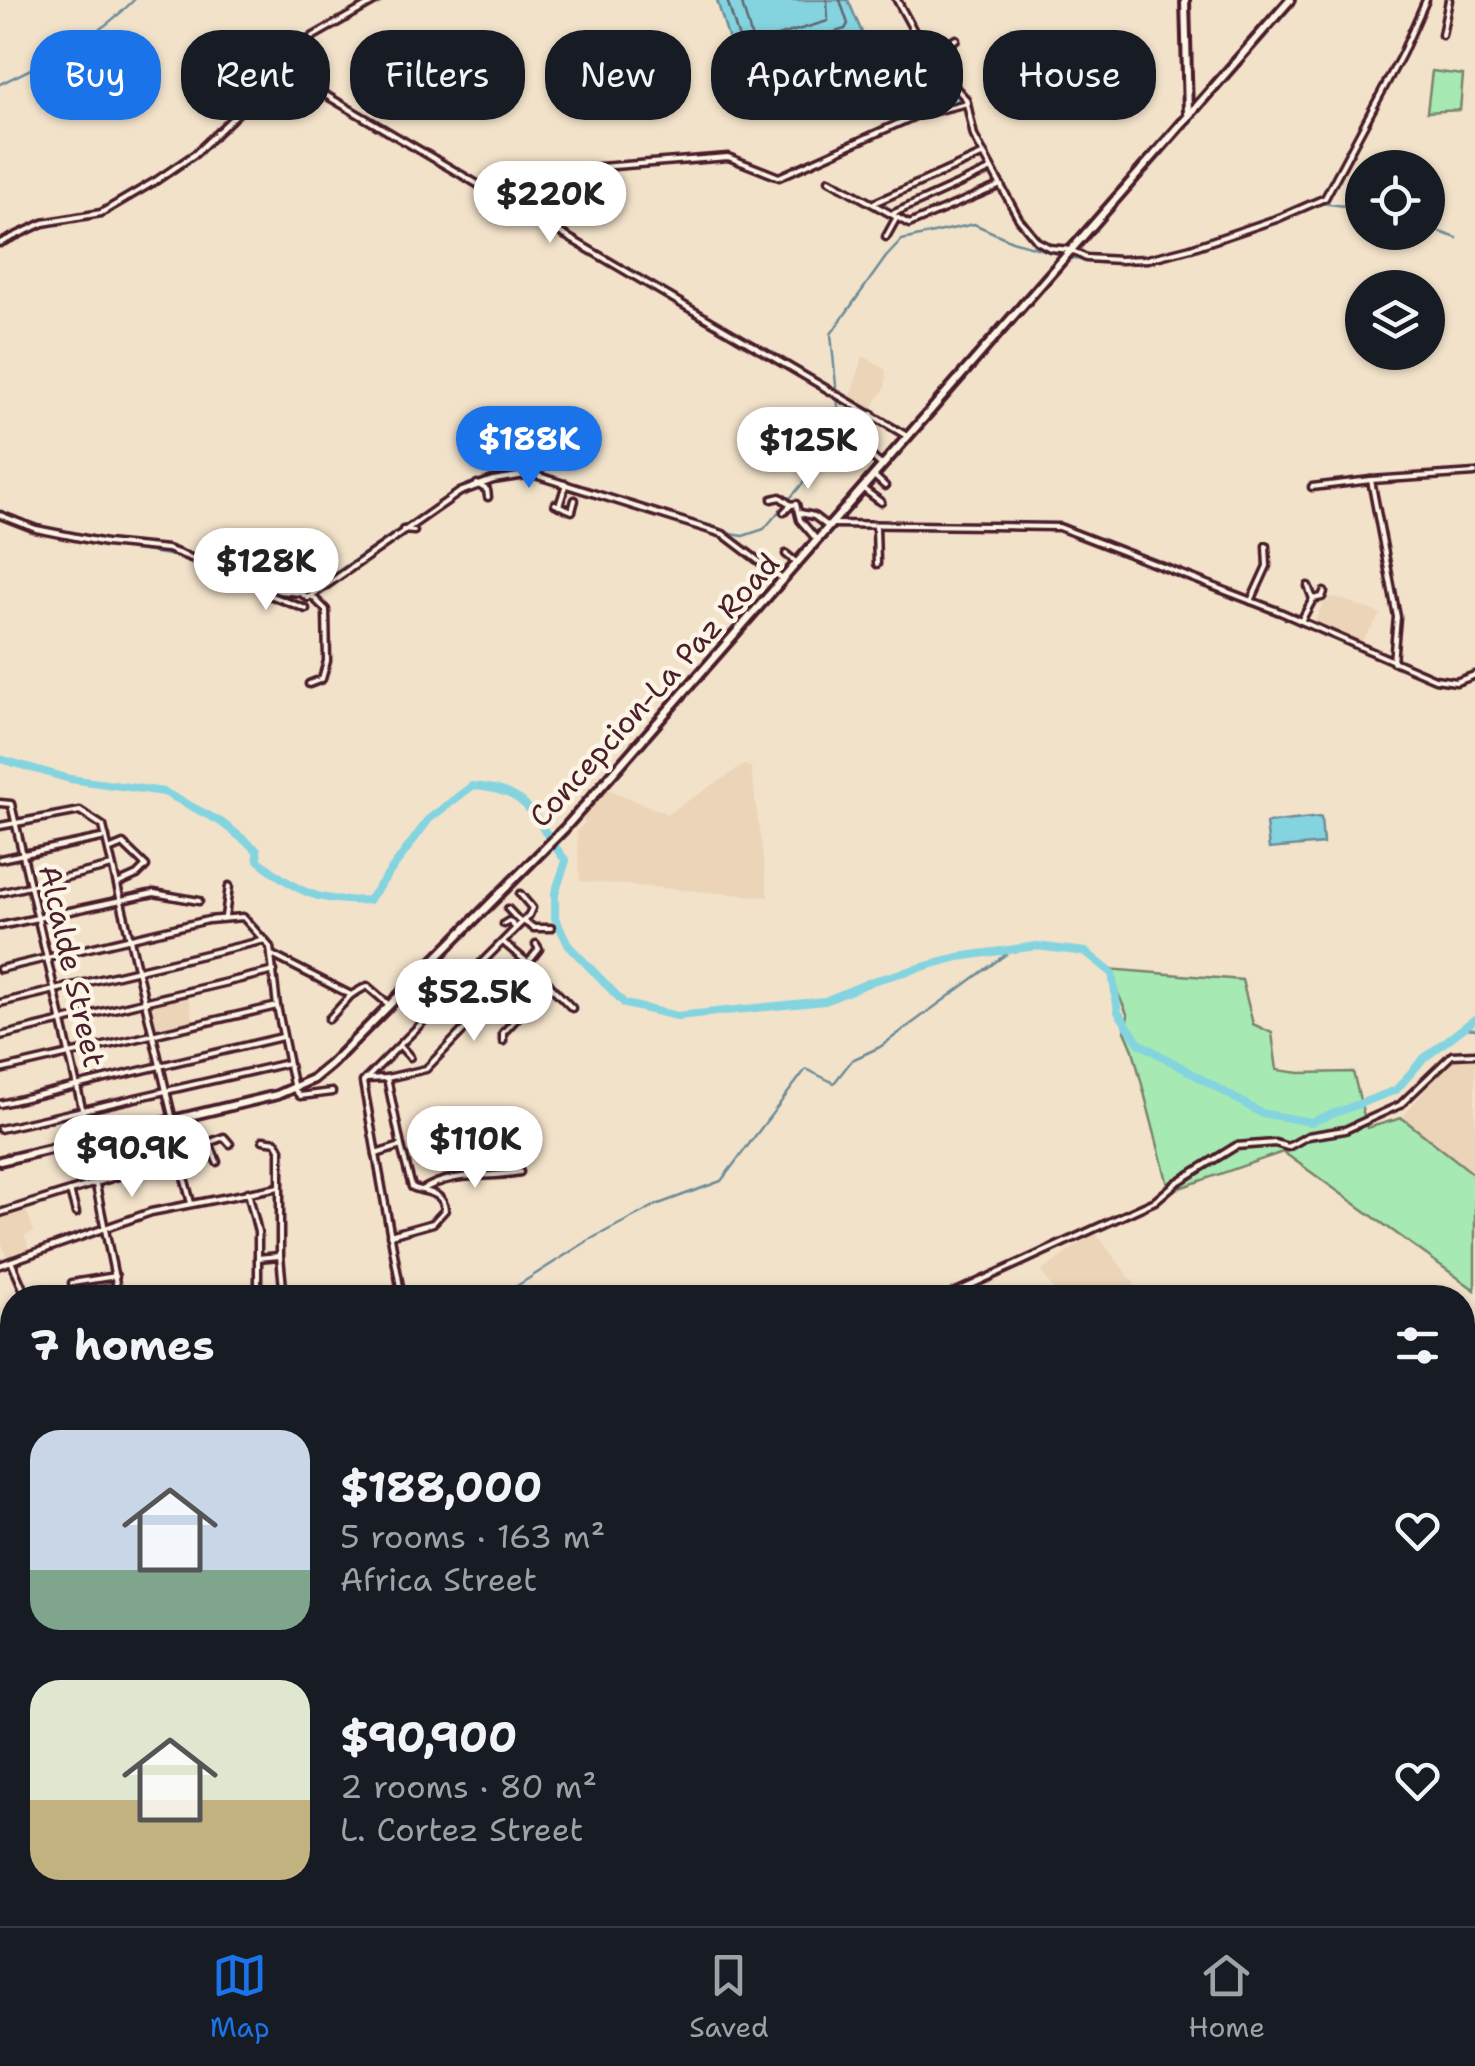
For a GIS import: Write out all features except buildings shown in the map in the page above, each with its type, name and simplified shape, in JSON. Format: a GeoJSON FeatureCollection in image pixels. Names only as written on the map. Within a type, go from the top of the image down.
{"type":"FeatureCollection","features":[{"type":"Feature","properties":{"kind":"main road"},"geometry":{"type":"LineString","coordinates":[[1186,0],[1188,114]]}},
{"type":"Feature","properties":{"kind":"main road","name":"Concepcion-La Paz Road"},"geometry":{"type":"LineString","coordinates":[[0,1161],[294,1089],[313,1079],[558,834],[1290,0]]}},
{"type":"Feature","properties":{"kind":"street"},"geometry":{"type":"LineString","coordinates":[[324,30],[377,0]]}},
{"type":"Feature","properties":{"kind":"street"},"geometry":{"type":"LineString","coordinates":[[898,0],[914,30]]}},
{"type":"Feature","properties":{"kind":"street"},"geometry":{"type":"LineString","coordinates":[[963,95],[972,133],[1019,219],[1036,240],[1050,248],[1071,250],[1092,259],[1154,258],[1280,218],[1325,198],[1426,0]]}},
{"type":"Feature","properties":{"kind":"street"},"geometry":{"type":"LineString","coordinates":[[1442,35],[1449,0]]}},
{"type":"Feature","properties":{"kind":"street"},"geometry":{"type":"LineString","coordinates":[[330,97],[907,436]]}},
{"type":"Feature","properties":{"kind":"street"},"geometry":{"type":"LineString","coordinates":[[496,194],[562,170],[728,157],[779,177],[915,116],[967,103]]}},
{"type":"Feature","properties":{"kind":"street"},"geometry":{"type":"LineString","coordinates":[[0,243],[43,223],[102,212],[195,154],[231,120]]}},
{"type":"Feature","properties":{"kind":"street"},"geometry":{"type":"LineString","coordinates":[[872,204],[984,154]]}},
{"type":"Feature","properties":{"kind":"street"},"geometry":{"type":"LineString","coordinates":[[886,237],[894,216],[992,169]]}},
{"type":"Feature","properties":{"kind":"street"},"geometry":{"type":"LineString","coordinates":[[829,180],[909,224],[1000,185]]}},
{"type":"Feature","properties":{"kind":"street"},"geometry":{"type":"LineString","coordinates":[[857,443],[872,414]]}},
{"type":"Feature","properties":{"kind":"street"},"geometry":{"type":"LineString","coordinates":[[846,434],[881,466]]}},
{"type":"Feature","properties":{"kind":"street"},"geometry":{"type":"LineString","coordinates":[[1312,487],[1475,472]]}},
{"type":"Feature","properties":{"kind":"street"},"geometry":{"type":"LineString","coordinates":[[306,595],[448,500],[478,484],[532,474],[724,534],[783,580]]}},
{"type":"Feature","properties":{"kind":"street"},"geometry":{"type":"LineString","coordinates":[[874,475],[884,486]]}},
{"type":"Feature","properties":{"kind":"street"},"geometry":{"type":"LineString","coordinates":[[1371,480],[1397,617],[1393,662]]}},
{"type":"Feature","properties":{"kind":"street"},"geometry":{"type":"LineString","coordinates":[[478,484],[488,497]]}},
{"type":"Feature","properties":{"kind":"street"},"geometry":{"type":"LineString","coordinates":[[566,484],[557,505],[572,510],[575,500]]}},
{"type":"Feature","properties":{"kind":"street"},"geometry":{"type":"LineString","coordinates":[[862,488],[881,502]]}},
{"type":"Feature","properties":{"kind":"street"},"geometry":{"type":"LineString","coordinates":[[772,499],[780,497],[796,504],[800,520],[818,540]]}},
{"type":"Feature","properties":{"kind":"street"},"geometry":{"type":"LineString","coordinates":[[784,512],[789,503]]}},
{"type":"Feature","properties":{"kind":"street"},"geometry":{"type":"LineString","coordinates":[[800,513],[830,526],[1051,525],[1448,682],[1475,675]]}},
{"type":"Feature","properties":{"kind":"street"},"geometry":{"type":"LineString","coordinates":[[0,515],[36,529],[106,543],[168,549],[268,589],[306,595],[325,607],[328,647],[325,675],[309,684]]}},
{"type":"Feature","properties":{"kind":"street"},"geometry":{"type":"LineString","coordinates":[[876,526],[877,564]]}},
{"type":"Feature","properties":{"kind":"street"},"geometry":{"type":"LineString","coordinates":[[403,530],[414,531]]}},
{"type":"Feature","properties":{"kind":"street"},"geometry":{"type":"LineString","coordinates":[[1251,601],[1267,566],[1266,546]]}},
{"type":"Feature","properties":{"kind":"street"},"geometry":{"type":"LineString","coordinates":[[786,554],[797,563]]}},
{"type":"Feature","properties":{"kind":"street"},"geometry":{"type":"LineString","coordinates":[[1308,586],[1314,600]]}},
{"type":"Feature","properties":{"kind":"street"},"geometry":{"type":"LineString","coordinates":[[268,589],[270,596],[306,609]]}},
{"type":"Feature","properties":{"kind":"street"},"geometry":{"type":"LineString","coordinates":[[1301,622],[1314,600],[1324,592]]}},
{"type":"Feature","properties":{"kind":"street","name":"Alcalde Street"},"geometry":{"type":"LineString","coordinates":[[0,803],[11,804],[83,1112],[118,1285]]}},
{"type":"Feature","properties":{"kind":"street"},"geometry":{"type":"LineString","coordinates":[[0,826],[84,812],[103,826],[191,1203]]}},
{"type":"Feature","properties":{"kind":"street"},"geometry":{"type":"LineString","coordinates":[[0,859],[106,837]]}},
{"type":"Feature","properties":{"kind":"street"},"geometry":{"type":"LineString","coordinates":[[110,849],[123,844],[146,866],[117,884]]}},
{"type":"Feature","properties":{"kind":"street"},"geometry":{"type":"LineString","coordinates":[[0,893],[113,866]]}},
{"type":"Feature","properties":{"kind":"street"},"geometry":{"type":"LineString","coordinates":[[226,917],[229,886]]}},
{"type":"Feature","properties":{"kind":"street"},"geometry":{"type":"LineString","coordinates":[[0,926],[164,892],[199,901]]}},
{"type":"Feature","properties":{"kind":"street"},"geometry":{"type":"LineString","coordinates":[[400,1285],[363,1084],[532,910],[520,894]]}},
{"type":"Feature","properties":{"kind":"street"},"geometry":{"type":"LineString","coordinates":[[508,910],[520,924]]}},
{"type":"Feature","properties":{"kind":"street"},"geometry":{"type":"LineString","coordinates":[[0,969],[226,917],[248,920],[265,940],[272,956],[282,1038],[294,1089],[300,1096],[332,1092]]}},
{"type":"Feature","properties":{"kind":"street"},"geometry":{"type":"LineString","coordinates":[[504,924],[508,920],[550,928]]}},
{"type":"Feature","properties":{"kind":"street"},"geometry":{"type":"LineString","coordinates":[[0,1002],[265,940]]}},
{"type":"Feature","properties":{"kind":"street"},"geometry":{"type":"LineString","coordinates":[[503,942],[572,1008]]}},
{"type":"Feature","properties":{"kind":"street"},"geometry":{"type":"LineString","coordinates":[[366,1079],[426,1069],[528,963],[538,951],[536,944]]}},
{"type":"Feature","properties":{"kind":"street"},"geometry":{"type":"LineString","coordinates":[[272,956],[351,995]]}},
{"type":"Feature","properties":{"kind":"street"},"geometry":{"type":"LineString","coordinates":[[438,957],[488,1004]]}},
{"type":"Feature","properties":{"kind":"street"},"geometry":{"type":"LineString","coordinates":[[0,1036],[274,970]]}},
{"type":"Feature","properties":{"kind":"street"},"geometry":{"type":"LineString","coordinates":[[518,972],[537,997]]}},
{"type":"Feature","properties":{"kind":"street"},"geometry":{"type":"LineString","coordinates":[[503,1041],[503,1033],[548,984]]}},
{"type":"Feature","properties":{"kind":"street"},"geometry":{"type":"LineString","coordinates":[[329,1019],[351,995],[367,986],[390,1005]]}},
{"type":"Feature","properties":{"kind":"street"},"geometry":{"type":"LineString","coordinates":[[0,1070],[277,1006]]}},
{"type":"Feature","properties":{"kind":"street"},"geometry":{"type":"LineString","coordinates":[[0,1104],[282,1038]]}},
{"type":"Feature","properties":{"kind":"street"},"geometry":{"type":"LineString","coordinates":[[400,1046],[410,1056]]}},
{"type":"Feature","properties":{"kind":"street"},"geometry":{"type":"LineString","coordinates":[[971,1285],[1155,1201],[1176,1183],[1236,1146],[1288,1147],[1307,1136],[1345,1130],[1403,1102],[1452,1055],[1475,1054]]}},
{"type":"Feature","properties":{"kind":"street"},"geometry":{"type":"LineString","coordinates":[[0,1129],[288,1063]]}},
{"type":"Feature","properties":{"kind":"street"},"geometry":{"type":"LineString","coordinates":[[387,1078],[412,1186],[434,1192],[445,1210],[439,1219],[390,1235]]}},
{"type":"Feature","properties":{"kind":"street"},"geometry":{"type":"LineString","coordinates":[[106,1136],[116,1150],[140,1151]]}},
{"type":"Feature","properties":{"kind":"street"},"geometry":{"type":"LineString","coordinates":[[0,1213],[179,1156],[226,1137],[230,1144]]}},
{"type":"Feature","properties":{"kind":"street"},"geometry":{"type":"LineString","coordinates":[[263,1140],[278,1144],[283,1285]]}},
{"type":"Feature","properties":{"kind":"street"},"geometry":{"type":"LineString","coordinates":[[209,1143],[218,1162]]}},
{"type":"Feature","properties":{"kind":"street"},"geometry":{"type":"LineString","coordinates":[[375,1154],[401,1146]]}},
{"type":"Feature","properties":{"kind":"street"},"geometry":{"type":"LineString","coordinates":[[422,1190],[447,1177],[520,1172]]}},
{"type":"Feature","properties":{"kind":"street"},"geometry":{"type":"LineString","coordinates":[[0,1265],[105,1226],[191,1203],[279,1187]]}},
{"type":"Feature","properties":{"kind":"street"},"geometry":{"type":"LineString","coordinates":[[70,1190],[76,1213]]}},
{"type":"Feature","properties":{"kind":"street"},"geometry":{"type":"LineString","coordinates":[[248,1192],[258,1232],[258,1285]]}},
{"type":"Feature","properties":{"kind":"street"},"geometry":{"type":"LineString","coordinates":[[258,1258],[280,1256]]}},
{"type":"Feature","properties":{"kind":"street"},"geometry":{"type":"LineString","coordinates":[[10,1261],[21,1285]]}},
{"type":"Feature","properties":{"kind":"street"},"geometry":{"type":"LineString","coordinates":[[72,1283],[116,1276]]}},
{"type":"Feature","properties":{"kind":"shaded area"},"geometry":{"type":"Polygon","coordinates":[[[863,356],[886,370],[885,388],[870,410],[850,399],[863,356]]]}},
{"type":"Feature","properties":{"kind":"shaded area"},"geometry":{"type":"Polygon","coordinates":[[[1325,597],[1381,614],[1359,645],[1314,624],[1325,597]]]}},
{"type":"Feature","properties":{"kind":"shaded area"},"geometry":{"type":"Polygon","coordinates":[[[744,765],[751,767],[768,897],[580,881],[577,831],[585,822],[578,816],[605,788],[667,814],[744,765]]]}},
{"type":"Feature","properties":{"kind":"shaded area"},"geometry":{"type":"Polygon","coordinates":[[[187,994],[194,1022],[156,1031],[149,1003],[187,994]]]}},
{"type":"Feature","properties":{"kind":"shaded area"},"geometry":{"type":"Polygon","coordinates":[[[1460,1047],[1475,1057],[1475,1175],[1402,1118],[1460,1047]]]}},
{"type":"Feature","properties":{"kind":"shaded area"},"geometry":{"type":"Polygon","coordinates":[[[26,1209],[34,1232],[25,1235],[29,1251],[7,1258],[0,1237],[0,1217],[26,1209]]]}},
{"type":"Feature","properties":{"kind":"shaded area"},"geometry":{"type":"Polygon","coordinates":[[[1095,1232],[1135,1285],[1050,1285],[1041,1272],[1095,1232]]]}},
{"type":"Feature","properties":{"kind":"green space"},"geometry":{"type":"Polygon","coordinates":[[[1432,71],[1463,75],[1460,110],[1427,112],[1432,71]]]}},
{"type":"Feature","properties":{"kind":"green space"},"geometry":{"type":"Polygon","coordinates":[[[1107,969],[1242,980],[1253,1024],[1272,1033],[1277,1070],[1353,1072],[1367,1128],[1402,1118],[1475,1175],[1475,1285],[1468,1285],[1283,1152],[1160,1195],[1168,1185],[1125,1031],[1128,1016],[1107,969]]]}},
{"type":"Feature","properties":{"kind":"water"},"geometry":{"type":"Polygon","coordinates":[[[717,0],[848,0],[861,30],[726,30],[717,0]]]}},
{"type":"Feature","properties":{"kind":"water"},"geometry":{"type":"Polygon","coordinates":[[[1321,817],[1323,844],[1269,849],[1266,823],[1321,817]]]}},
{"type":"Feature","properties":{"kind":"waterway"},"geometry":{"type":"LineString","coordinates":[[0,84],[88,37],[134,0]]}},
{"type":"Feature","properties":{"kind":"waterway"},"geometry":{"type":"LineString","coordinates":[[354,11],[372,0]]}},
{"type":"Feature","properties":{"kind":"waterway"},"geometry":{"type":"LineString","coordinates":[[191,155],[300,43],[330,25]]}},
{"type":"Feature","properties":{"kind":"waterway"},"geometry":{"type":"LineString","coordinates":[[97,212],[160,176]]}},
{"type":"Feature","properties":{"kind":"waterway"},"geometry":{"type":"LineString","coordinates":[[1320,203],[1345,206]]}},
{"type":"Feature","properties":{"kind":"waterway"},"geometry":{"type":"LineString","coordinates":[[14,233],[39,222],[65,217]]}},
{"type":"Feature","properties":{"kind":"waterway"},"geometry":{"type":"LineString","coordinates":[[725,533],[743,536],[764,529],[831,450],[839,416],[831,334],[902,240],[974,224],[1012,241],[1058,254]]}},
{"type":"Feature","properties":{"kind":"waterway"},"geometry":{"type":"LineString","coordinates":[[1203,246],[1238,234]]}},
{"type":"Feature","properties":{"kind":"waterway"},"geometry":{"type":"LineString","coordinates":[[1445,234],[1457,238]]}},
{"type":"Feature","properties":{"kind":"waterway"},"geometry":{"type":"LineString","coordinates":[[0,241],[12,235]]}},
{"type":"Feature","properties":{"kind":"waterway"},"geometry":{"type":"LineString","coordinates":[[1071,258],[1129,263],[1185,251]]}},
{"type":"Feature","properties":{"kind":"waterway"},"geometry":{"type":"LineString","coordinates":[[0,518],[48,535],[180,557],[287,596],[306,593],[461,487],[502,474],[544,475],[713,529]]}},
{"type":"Feature","properties":{"kind":"waterway"},"geometry":{"type":"LineString","coordinates":[[0,759],[70,779],[164,792],[221,822],[257,850],[258,860],[297,888],[336,900],[369,900],[429,819],[472,786],[508,794],[530,809],[566,861],[555,893],[555,918],[569,946],[625,1004],[677,1016],[825,1001],[873,981],[958,957],[1036,946],[1086,952],[1112,973],[1118,1012],[1139,1043],[1261,1113],[1311,1122],[1396,1090],[1423,1059],[1475,1019]]}},
{"type":"Feature","properties":{"kind":"waterway"},"geometry":{"type":"LineString","coordinates":[[518,1285],[589,1240],[656,1205],[721,1181],[806,1069],[834,1083],[852,1060],[880,1047],[1013,949]]}},
{"type":"Feature","properties":{"kind":"waterway"},"geometry":{"type":"LineString","coordinates":[[1465,1028],[1475,1029]]}}]}
